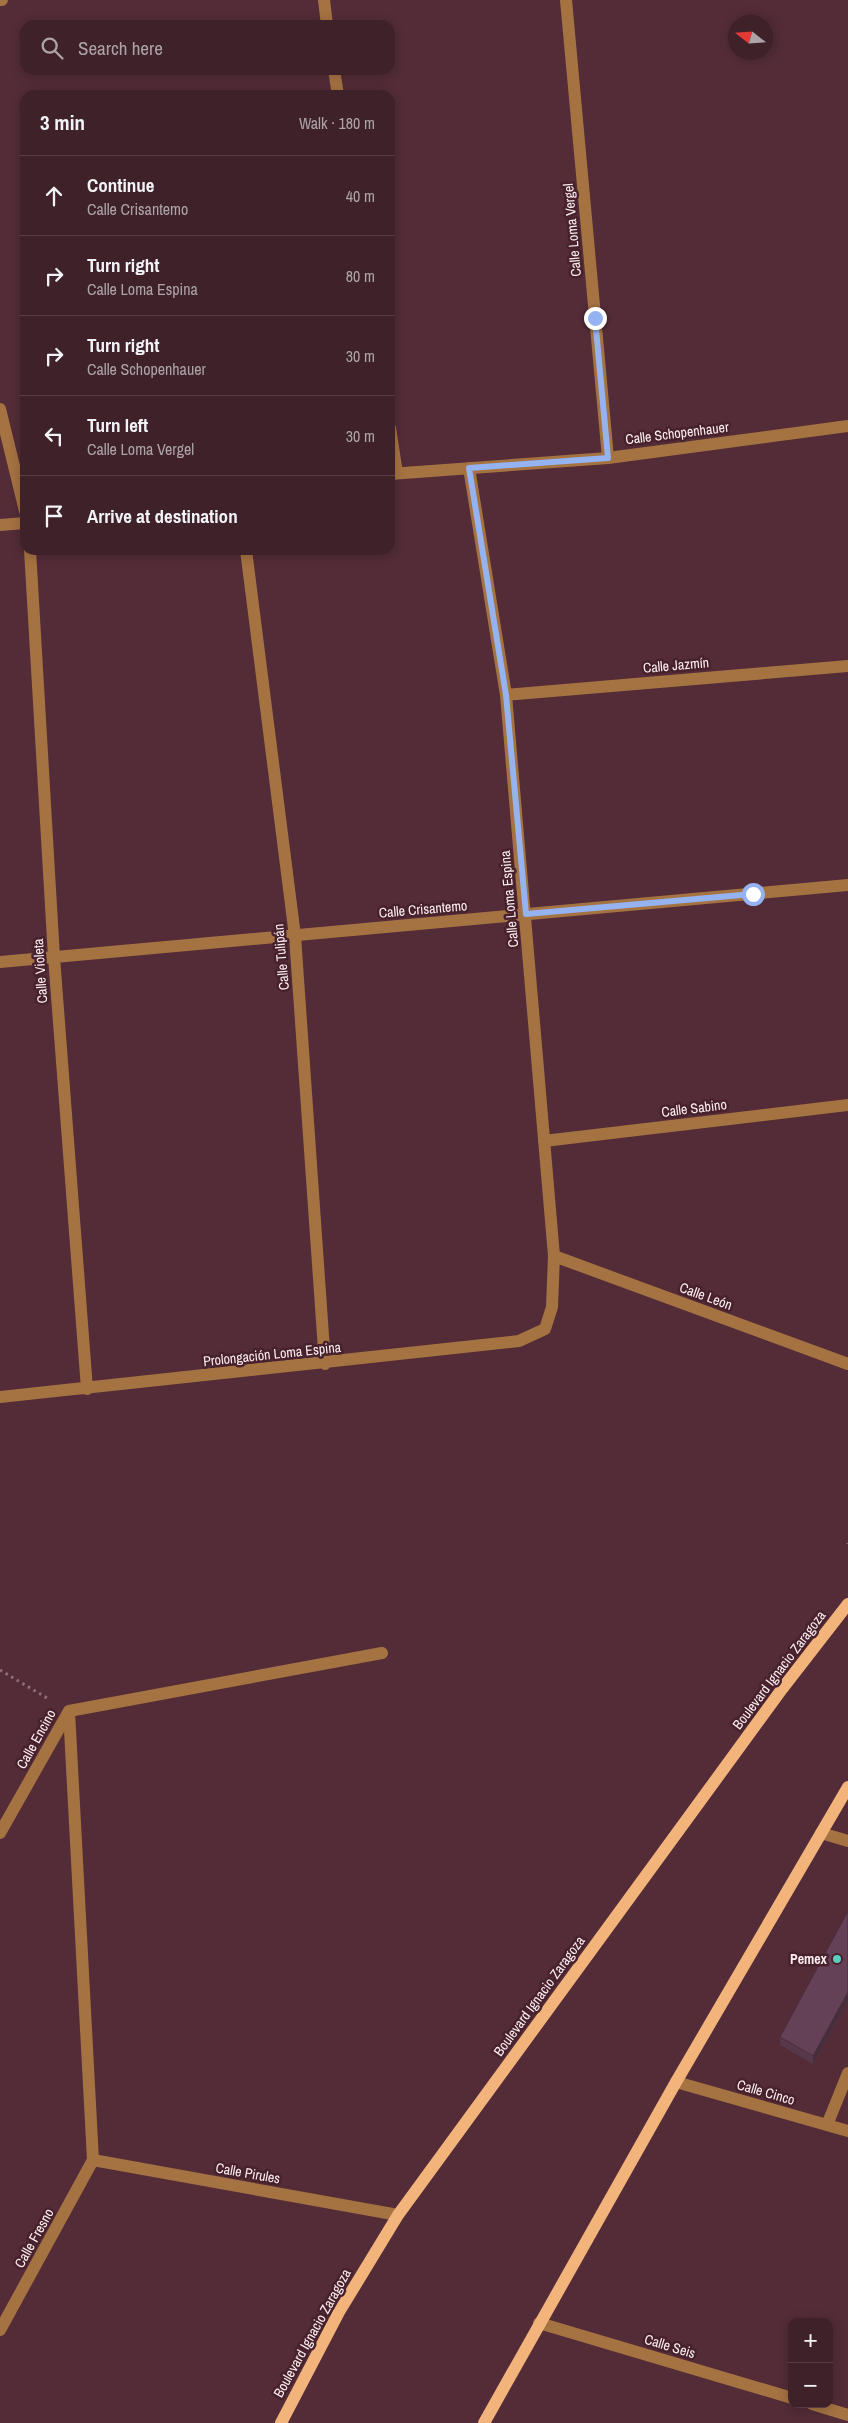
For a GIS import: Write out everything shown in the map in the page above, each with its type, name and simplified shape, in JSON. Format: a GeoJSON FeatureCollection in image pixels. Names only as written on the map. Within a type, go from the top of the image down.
{"type":"FeatureCollection","features":[{"type":"Feature","properties":{"kind":"main road","name":"Boulevard Ignacio Zaragoza"},"geometry":{"type":"LineString","coordinates":[[281,2423],[339,2312],[398,2215],[782,1689],[848,1604]]}},
{"type":"Feature","properties":{"kind":"main road"},"geometry":{"type":"LineString","coordinates":[[484,2423],[676,2082],[848,1787]]}},
{"type":"Feature","properties":{"kind":"street"},"geometry":{"type":"LineString","coordinates":[[324,0],[327,20]]}},
{"type":"Feature","properties":{"kind":"street","name":"Calle Loma Vergel"},"geometry":{"type":"LineString","coordinates":[[566,0],[608,458]]}},
{"type":"Feature","properties":{"kind":"street"},"geometry":{"type":"LineString","coordinates":[[335,75],[337,90]]}},
{"type":"Feature","properties":{"kind":"street"},"geometry":{"type":"LineString","coordinates":[[0,409],[20,491]]}},
{"type":"Feature","properties":{"kind":"street","name":"Calle Schopenhauer"},"geometry":{"type":"LineString","coordinates":[[395,473],[608,458],[848,426]]}},
{"type":"Feature","properties":{"kind":"street","name":"Calle Loma Espina"},"geometry":{"type":"LineString","coordinates":[[469,468],[506,695],[526,914],[554,1256],[552,1307],[545,1329]]}},
{"type":"Feature","properties":{"kind":"street"},"geometry":{"type":"LineString","coordinates":[[0,525],[20,523]]}},
{"type":"Feature","properties":{"kind":"street","name":"Calle Violeta"},"geometry":{"type":"LineString","coordinates":[[30,555],[54,957],[87,1389]]}},
{"type":"Feature","properties":{"kind":"street","name":"Calle Tulipán"},"geometry":{"type":"LineString","coordinates":[[247,555],[296,936],[325,1364]]}},
{"type":"Feature","properties":{"kind":"street","name":"Calle Jazmín"},"geometry":{"type":"LineString","coordinates":[[506,695],[848,666]]}},
{"type":"Feature","properties":{"kind":"street","name":"Calle Crisantemo"},"geometry":{"type":"LineString","coordinates":[[0,962],[848,885]]}},
{"type":"Feature","properties":{"kind":"street","name":"Calle Sabino"},"geometry":{"type":"LineString","coordinates":[[544,1141],[848,1105]]}},
{"type":"Feature","properties":{"kind":"street","name":"Calle León"},"geometry":{"type":"LineString","coordinates":[[554,1256],[848,1364]]}},
{"type":"Feature","properties":{"kind":"street","name":"Prolongación Loma Espina"},"geometry":{"type":"LineString","coordinates":[[0,1397],[325,1364],[519,1341],[545,1329]]}},
{"type":"Feature","properties":{"kind":"street"},"geometry":{"type":"LineString","coordinates":[[94,2160],[69,1711],[382,1652]]}},
{"type":"Feature","properties":{"kind":"street","name":"Calle Encino"},"geometry":{"type":"LineString","coordinates":[[0,1833],[69,1711]]}},
{"type":"Feature","properties":{"kind":"street"},"geometry":{"type":"LineString","coordinates":[[821,1833],[848,1841]]}},
{"type":"Feature","properties":{"kind":"street"},"geometry":{"type":"LineString","coordinates":[[827,2125],[848,2073]]}},
{"type":"Feature","properties":{"kind":"street","name":"Calle Cinco"},"geometry":{"type":"LineString","coordinates":[[676,2082],[848,2131]]}},
{"type":"Feature","properties":{"kind":"street","name":"Calle Pirules"},"geometry":{"type":"LineString","coordinates":[[94,2160],[398,2215]]}},
{"type":"Feature","properties":{"kind":"street","name":"Calle Fresno"},"geometry":{"type":"LineString","coordinates":[[0,2330],[94,2160]]}},
{"type":"Feature","properties":{"kind":"street","name":"Calle Seis"},"geometry":{"type":"LineString","coordinates":[[539,2323],[788,2397]]}},
{"type":"Feature","properties":{"kind":"street"},"geometry":{"type":"LineString","coordinates":[[825,2408],[848,2415]]}},
{"type":"Feature","properties":{"kind":"path"},"geometry":{"type":"LineString","coordinates":[[0,1670],[69,1711]]}},
{"type":"Feature","properties":{"kind":"building","name":"Pemex"},"geometry":{"type":"Polygon","coordinates":[[[848,1911],[848,1992],[813,2056],[780,2037],[848,1911]]]}},
{"type":"Feature","properties":{"kind":"place","name":"Pemex"},"geometry":{"type":"Point","coordinates":[837,1959]}},
{"type":"Feature","properties":{"kind":"route"},"geometry":{"type":"LineString","coordinates":[[595,318],[608,458],[469,468],[506,695],[526,914],[753,894]]}}]}
